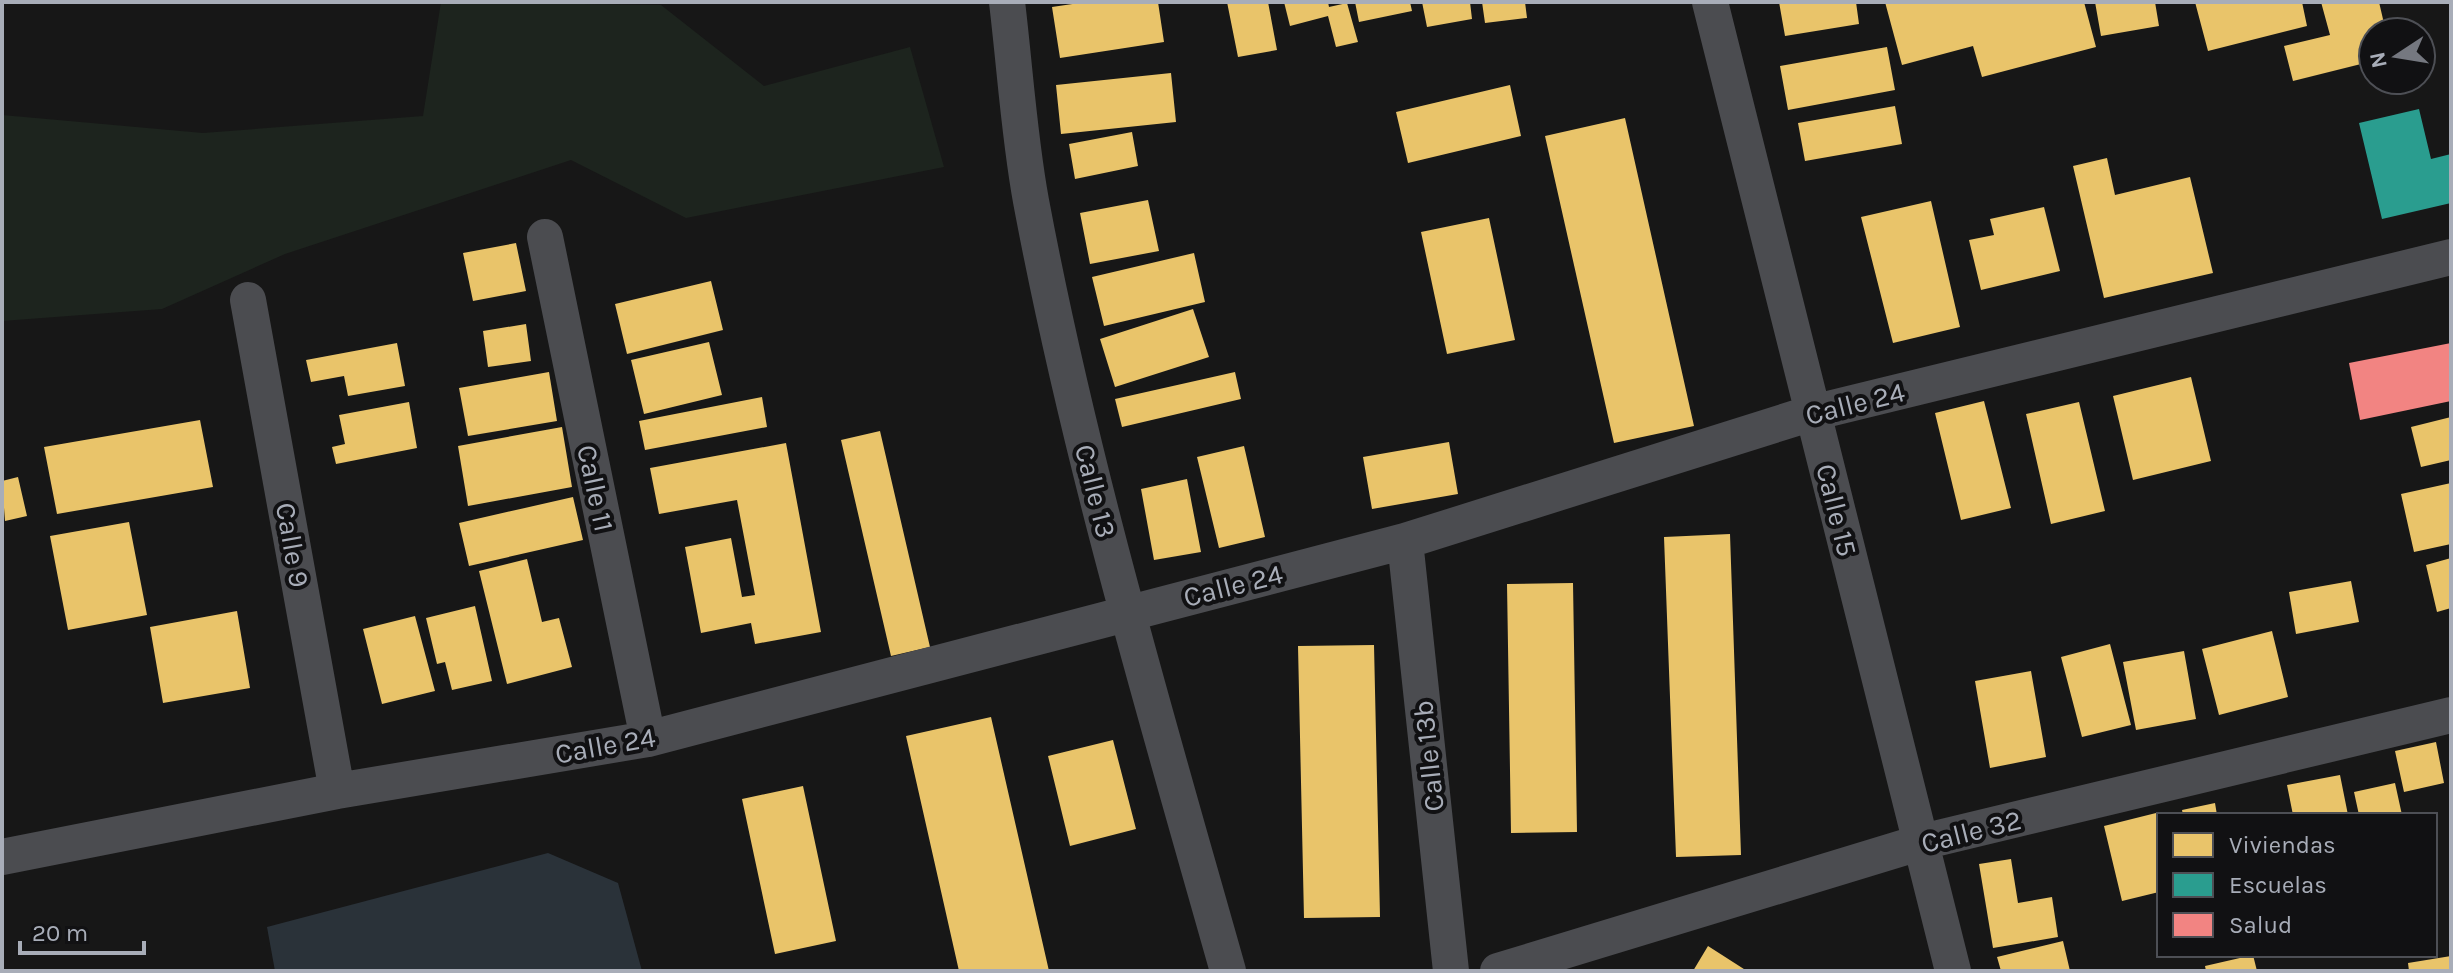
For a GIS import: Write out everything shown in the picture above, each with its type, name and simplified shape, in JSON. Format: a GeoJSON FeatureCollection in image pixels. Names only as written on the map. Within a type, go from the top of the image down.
{"type":"FeatureCollection","features":[{"type":"Feature","properties":{"kind":"street","name":"Calle 13"},"geometry":{"type":"LineString","coordinates":[[1007,2],[1031,198],[1076,410],[1127,613],[1228,971]]}},
{"type":"Feature","properties":{"kind":"street","name":"Calle 15"},"geometry":{"type":"LineString","coordinates":[[1710,2],[1953,971]]}},
{"type":"Feature","properties":{"kind":"street","name":"Calle 11"},"geometry":{"type":"LineString","coordinates":[[545,237],[648,739]]}},
{"type":"Feature","properties":{"kind":"street","name":"Calle 24"},"geometry":{"type":"LineString","coordinates":[[2,857],[337,791],[648,739],[1405,541],[1812,413],[2451,257]]}},
{"type":"Feature","properties":{"kind":"street","name":"Calle 9"},"geometry":{"type":"LineString","coordinates":[[248,300],[337,791]]}},
{"type":"Feature","properties":{"kind":"street","name":"Calle 13b"},"geometry":{"type":"LineString","coordinates":[[1405,541],[1451,971]]}},
{"type":"Feature","properties":{"kind":"street","name":"Calle 32"},"geometry":{"type":"LineString","coordinates":[[1498,971],[1922,842],[2451,715]]}},
{"type":"Feature","properties":{"kind":"shaded area"},"geometry":{"type":"Polygon","coordinates":[[[441,2],[661,5],[764,86],[910,47],[944,167],[686,218],[571,160],[285,254],[162,309],[2,321],[2,115],[203,133],[423,116],[441,2]]]}},
{"type":"Feature","properties":{"kind":"shaded area"},"geometry":{"type":"Polygon","coordinates":[[[548,853],[618,883],[642,971],[275,971],[267,927],[548,853]]]}},
{"type":"Feature","properties":{"kind":"building: Viviendas"},"geometry":{"type":"Polygon","coordinates":[[[1086,2],[1158,2],[1164,42],[1060,58],[1052,7],[1086,2]]]}},
{"type":"Feature","properties":{"kind":"building: Viviendas"},"geometry":{"type":"Polygon","coordinates":[[[1227,2],[1268,2],[1277,50],[1238,57],[1227,2]]]}},
{"type":"Feature","properties":{"kind":"building: Viviendas"},"geometry":{"type":"Polygon","coordinates":[[[1284,2],[1328,2],[1329,7],[1347,3],[1358,42],[1336,47],[1328,16],[1290,26],[1284,2]]]}},
{"type":"Feature","properties":{"kind":"building: Viviendas"},"geometry":{"type":"Polygon","coordinates":[[[1355,2],[1410,2],[1412,11],[1359,22],[1355,2]]]}},
{"type":"Feature","properties":{"kind":"building: Viviendas"},"geometry":{"type":"Polygon","coordinates":[[[1422,2],[1470,2],[1472,19],[1427,27],[1422,2]]]}},
{"type":"Feature","properties":{"kind":"building: Viviendas"},"geometry":{"type":"Polygon","coordinates":[[[1482,2],[1525,2],[1527,18],[1485,23],[1482,2]]]}},
{"type":"Feature","properties":{"kind":"building: Viviendas"},"geometry":{"type":"Polygon","coordinates":[[[1779,2],[1856,2],[1859,24],[1785,36],[1779,2]]]}},
{"type":"Feature","properties":{"kind":"building: Viviendas"},"geometry":{"type":"Polygon","coordinates":[[[1885,2],[2084,2],[2096,47],[1982,77],[1973,46],[1902,65],[1885,2]]]}},
{"type":"Feature","properties":{"kind":"building: Viviendas"},"geometry":{"type":"Polygon","coordinates":[[[2095,2],[2155,2],[2159,26],[2101,36],[2095,2]]]}},
{"type":"Feature","properties":{"kind":"building: Viviendas"},"geometry":{"type":"Polygon","coordinates":[[[2195,2],[2302,2],[2307,26],[2208,51],[2195,2]]]}},
{"type":"Feature","properties":{"kind":"building: Viviendas"},"geometry":{"type":"Polygon","coordinates":[[[2321,2],[2379,2],[2382,16],[2357,16],[2357,65],[2293,81],[2284,46],[2330,35],[2321,2]]]}},
{"type":"Feature","properties":{"kind":"building: Viviendas"},"geometry":{"type":"Polygon","coordinates":[[[1887,47],[1895,90],[1788,110],[1780,66],[1887,47]]]}},
{"type":"Feature","properties":{"kind":"building: Viviendas"},"geometry":{"type":"Polygon","coordinates":[[[1171,73],[1176,122],[1061,134],[1056,85],[1171,73]]]}},
{"type":"Feature","properties":{"kind":"building: Viviendas"},"geometry":{"type":"Polygon","coordinates":[[[1510,85],[1521,136],[1408,163],[1396,112],[1510,85]]]}},
{"type":"Feature","properties":{"kind":"building: Viviendas"},"geometry":{"type":"Polygon","coordinates":[[[1895,106],[1902,144],[1805,161],[1798,123],[1895,106]]]}},
{"type":"Feature","properties":{"kind":"building: Viviendas"},"geometry":{"type":"Polygon","coordinates":[[[1625,118],[1694,426],[1614,443],[1545,136],[1625,118]]]}},
{"type":"Feature","properties":{"kind":"building: Viviendas"},"geometry":{"type":"Polygon","coordinates":[[[1132,132],[1138,166],[1075,179],[1069,144],[1132,132]]]}},
{"type":"Feature","properties":{"kind":"building: Viviendas"},"geometry":{"type":"Polygon","coordinates":[[[2107,158],[2115,195],[2190,177],[2213,273],[2104,298],[2073,166],[2107,158]]]}},
{"type":"Feature","properties":{"kind":"building: Viviendas"},"geometry":{"type":"Polygon","coordinates":[[[1148,200],[1159,251],[1090,264],[1080,213],[1148,200]]]}},
{"type":"Feature","properties":{"kind":"building: Viviendas"},"geometry":{"type":"Polygon","coordinates":[[[1931,201],[1960,327],[1893,343],[1861,217],[1931,201]]]}},
{"type":"Feature","properties":{"kind":"building: Viviendas"},"geometry":{"type":"Polygon","coordinates":[[[2044,207],[2060,271],[1981,290],[1969,240],[1994,235],[1990,219],[2044,207]]]}},
{"type":"Feature","properties":{"kind":"building: Viviendas"},"geometry":{"type":"Polygon","coordinates":[[[1489,218],[1515,340],[1447,354],[1421,232],[1489,218]]]}},
{"type":"Feature","properties":{"kind":"building: Viviendas"},"geometry":{"type":"Polygon","coordinates":[[[516,243],[526,291],[473,301],[463,253],[516,243]]]}},
{"type":"Feature","properties":{"kind":"building: Viviendas"},"geometry":{"type":"Polygon","coordinates":[[[1194,253],[1205,302],[1104,326],[1092,277],[1194,253]]]}},
{"type":"Feature","properties":{"kind":"building: Viviendas"},"geometry":{"type":"Polygon","coordinates":[[[711,281],[723,330],[627,354],[615,304],[711,281]]]}},
{"type":"Feature","properties":{"kind":"building: Viviendas"},"geometry":{"type":"Polygon","coordinates":[[[1193,309],[1209,357],[1115,387],[1100,339],[1193,309]]]}},
{"type":"Feature","properties":{"kind":"building: Viviendas"},"geometry":{"type":"Polygon","coordinates":[[[526,324],[531,361],[488,367],[483,331],[526,324]]]}},
{"type":"Feature","properties":{"kind":"building: Viviendas"},"geometry":{"type":"Polygon","coordinates":[[[709,342],[722,395],[644,414],[631,360],[709,342]]]}},
{"type":"Feature","properties":{"kind":"building: Viviendas"},"geometry":{"type":"Polygon","coordinates":[[[397,343],[405,386],[348,396],[344,376],[311,382],[306,360],[397,343]]]}},
{"type":"Feature","properties":{"kind":"building: Viviendas"},"geometry":{"type":"Polygon","coordinates":[[[549,372],[557,421],[468,436],[459,388],[549,372]]]}},
{"type":"Feature","properties":{"kind":"building: Viviendas"},"geometry":{"type":"Polygon","coordinates":[[[1235,372],[1241,399],[1122,427],[1115,399],[1235,372]]]}},
{"type":"Feature","properties":{"kind":"building: Viviendas"},"geometry":{"type":"Polygon","coordinates":[[[2191,377],[2211,461],[2133,480],[2113,396],[2191,377]]]}},
{"type":"Feature","properties":{"kind":"building: Viviendas"},"geometry":{"type":"Polygon","coordinates":[[[762,397],[767,427],[645,450],[639,421],[762,397]]]}},
{"type":"Feature","properties":{"kind":"building: Viviendas"},"geometry":{"type":"Polygon","coordinates":[[[1984,401],[2011,508],[1961,520],[1935,413],[1984,401]]]}},
{"type":"Feature","properties":{"kind":"building: Viviendas"},"geometry":{"type":"Polygon","coordinates":[[[409,402],[417,448],[336,464],[332,447],[345,444],[339,415],[409,402]]]}},
{"type":"Feature","properties":{"kind":"building: Viviendas"},"geometry":{"type":"Polygon","coordinates":[[[2079,402],[2105,511],[2051,524],[2026,414],[2079,402]]]}},
{"type":"Feature","properties":{"kind":"building: Viviendas"},"geometry":{"type":"Polygon","coordinates":[[[2451,417],[2451,460],[2421,467],[2411,427],[2451,417]]]}},
{"type":"Feature","properties":{"kind":"building: Viviendas"},"geometry":{"type":"Polygon","coordinates":[[[200,420],[213,487],[57,514],[44,447],[200,420]]]}},
{"type":"Feature","properties":{"kind":"building: Viviendas"},"geometry":{"type":"Polygon","coordinates":[[[562,427],[572,487],[468,506],[458,446],[562,427]]]}},
{"type":"Feature","properties":{"kind":"building: Viviendas"},"geometry":{"type":"Polygon","coordinates":[[[880,431],[930,647],[891,656],[841,440],[880,431]]]}},
{"type":"Feature","properties":{"kind":"building: Viviendas"},"geometry":{"type":"Polygon","coordinates":[[[1449,442],[1458,494],[1372,509],[1363,457],[1449,442]]]}},
{"type":"Feature","properties":{"kind":"building: Viviendas"},"geometry":{"type":"Polygon","coordinates":[[[786,443],[821,632],[755,644],[751,623],[701,633],[685,547],[731,538],[742,597],[755,595],[737,500],[659,514],[650,468],[786,443]]]}},
{"type":"Feature","properties":{"kind":"building: Viviendas"},"geometry":{"type":"Polygon","coordinates":[[[1244,446],[1265,537],[1219,548],[1197,457],[1244,446]]]}},
{"type":"Feature","properties":{"kind":"building: Viviendas"},"geometry":{"type":"Polygon","coordinates":[[[18,477],[27,516],[5,521],[2,481],[18,477]]]}},
{"type":"Feature","properties":{"kind":"building: Viviendas"},"geometry":{"type":"Polygon","coordinates":[[[1187,479],[1201,552],[1154,560],[1141,489],[1187,479]]]}},
{"type":"Feature","properties":{"kind":"building: Viviendas"},"geometry":{"type":"Polygon","coordinates":[[[2451,483],[2451,544],[2414,552],[2401,494],[2451,483]]]}},
{"type":"Feature","properties":{"kind":"building: Viviendas"},"geometry":{"type":"Polygon","coordinates":[[[573,497],[583,540],[469,566],[459,523],[573,497]]]}},
{"type":"Feature","properties":{"kind":"building: Viviendas"},"geometry":{"type":"Polygon","coordinates":[[[129,522],[147,615],[68,630],[50,536],[129,522]]]}},
{"type":"Feature","properties":{"kind":"building: Viviendas"},"geometry":{"type":"Polygon","coordinates":[[[1730,534],[1741,855],[1676,857],[1664,537],[1730,534]]]}},
{"type":"Feature","properties":{"kind":"building: Viviendas"},"geometry":{"type":"Polygon","coordinates":[[[2451,558],[2451,608],[2437,612],[2426,565],[2451,558]]]}},
{"type":"Feature","properties":{"kind":"building: Viviendas"},"geometry":{"type":"Polygon","coordinates":[[[527,559],[542,622],[559,618],[572,667],[507,684],[479,571],[527,559]]]}},
{"type":"Feature","properties":{"kind":"building: Viviendas"},"geometry":{"type":"Polygon","coordinates":[[[2351,581],[2359,622],[2296,634],[2289,592],[2351,581]]]}},
{"type":"Feature","properties":{"kind":"building: Viviendas"},"geometry":{"type":"Polygon","coordinates":[[[1573,583],[1577,832],[1511,833],[1507,584],[1573,583]]]}},
{"type":"Feature","properties":{"kind":"building: Viviendas"},"geometry":{"type":"Polygon","coordinates":[[[475,606],[492,681],[452,690],[445,662],[437,664],[426,618],[475,606]]]}},
{"type":"Feature","properties":{"kind":"building: Viviendas"},"geometry":{"type":"Polygon","coordinates":[[[237,611],[250,688],[163,703],[150,627],[237,611]]]}},
{"type":"Feature","properties":{"kind":"building: Viviendas"},"geometry":{"type":"Polygon","coordinates":[[[415,616],[435,691],[382,704],[363,629],[415,616]]]}},
{"type":"Feature","properties":{"kind":"building: Viviendas"},"geometry":{"type":"Polygon","coordinates":[[[2272,631],[2288,697],[2219,715],[2202,649],[2272,631]]]}},
{"type":"Feature","properties":{"kind":"building: Viviendas"},"geometry":{"type":"Polygon","coordinates":[[[2110,644],[2131,725],[2082,737],[2061,657],[2110,644]]]}},
{"type":"Feature","properties":{"kind":"building: Viviendas"},"geometry":{"type":"Polygon","coordinates":[[[1374,645],[1380,917],[1304,918],[1298,646],[1374,645]]]}},
{"type":"Feature","properties":{"kind":"building: Viviendas"},"geometry":{"type":"Polygon","coordinates":[[[2184,651],[2196,719],[2136,730],[2123,662],[2184,651]]]}},
{"type":"Feature","properties":{"kind":"building: Viviendas"},"geometry":{"type":"Polygon","coordinates":[[[2031,671],[2046,757],[1990,768],[1975,681],[2031,671]]]}},
{"type":"Feature","properties":{"kind":"building: Viviendas"},"geometry":{"type":"Polygon","coordinates":[[[991,717],[1049,971],[959,971],[906,736],[991,717]]]}},
{"type":"Feature","properties":{"kind":"building: Viviendas"},"geometry":{"type":"Polygon","coordinates":[[[1113,740],[1136,829],[1070,846],[1048,756],[1113,740]]]}},
{"type":"Feature","properties":{"kind":"building: Viviendas"},"geometry":{"type":"Polygon","coordinates":[[[2436,742],[2444,783],[2404,792],[2395,751],[2436,742]]]}},
{"type":"Feature","properties":{"kind":"building: Viviendas"},"geometry":{"type":"Polygon","coordinates":[[[2340,775],[2348,813],[2293,813],[2287,785],[2340,775]]]}},
{"type":"Feature","properties":{"kind":"building: Viviendas"},"geometry":{"type":"Polygon","coordinates":[[[2395,783],[2402,813],[2359,813],[2354,792],[2395,783]]]}},
{"type":"Feature","properties":{"kind":"building: Viviendas"},"geometry":{"type":"Polygon","coordinates":[[[803,786],[836,941],[775,954],[742,799],[803,786]]]}},
{"type":"Feature","properties":{"kind":"building: Viviendas"},"geometry":{"type":"Polygon","coordinates":[[[2215,803],[2217,813],[2183,813],[2182,810],[2215,803]]]}},
{"type":"Feature","properties":{"kind":"building: Viviendas"},"geometry":{"type":"Polygon","coordinates":[[[2156,813],[2157,892],[2122,901],[2104,826],[2156,813]]]}},
{"type":"Feature","properties":{"kind":"building: Viviendas"},"geometry":{"type":"Polygon","coordinates":[[[2011,859],[2018,903],[2052,897],[2058,937],[1993,948],[1979,864],[2011,859]]]}},
{"type":"Feature","properties":{"kind":"building: Viviendas"},"geometry":{"type":"Polygon","coordinates":[[[2063,941],[2070,971],[2001,971],[1997,957],[2063,941]]]}},
{"type":"Feature","properties":{"kind":"building: Viviendas"},"geometry":{"type":"Polygon","coordinates":[[[1708,946],[1747,971],[1693,971],[1708,946]]]}},
{"type":"Feature","properties":{"kind":"building: Viviendas"},"geometry":{"type":"Polygon","coordinates":[[[2451,956],[2451,971],[2409,971],[2408,963],[2451,956]]]}},
{"type":"Feature","properties":{"kind":"building: Viviendas"},"geometry":{"type":"Polygon","coordinates":[[[2254,957],[2257,971],[2206,971],[2205,966],[2254,957]]]}},
{"type":"Feature","properties":{"kind":"building: Escuelas"},"geometry":{"type":"Polygon","coordinates":[[[2419,109],[2431,159],[2451,154],[2451,203],[2382,219],[2359,123],[2419,109]]]}},
{"type":"Feature","properties":{"kind":"building: Salud"},"geometry":{"type":"Polygon","coordinates":[[[2451,343],[2451,401],[2360,420],[2349,363],[2451,343]]]}}]}
